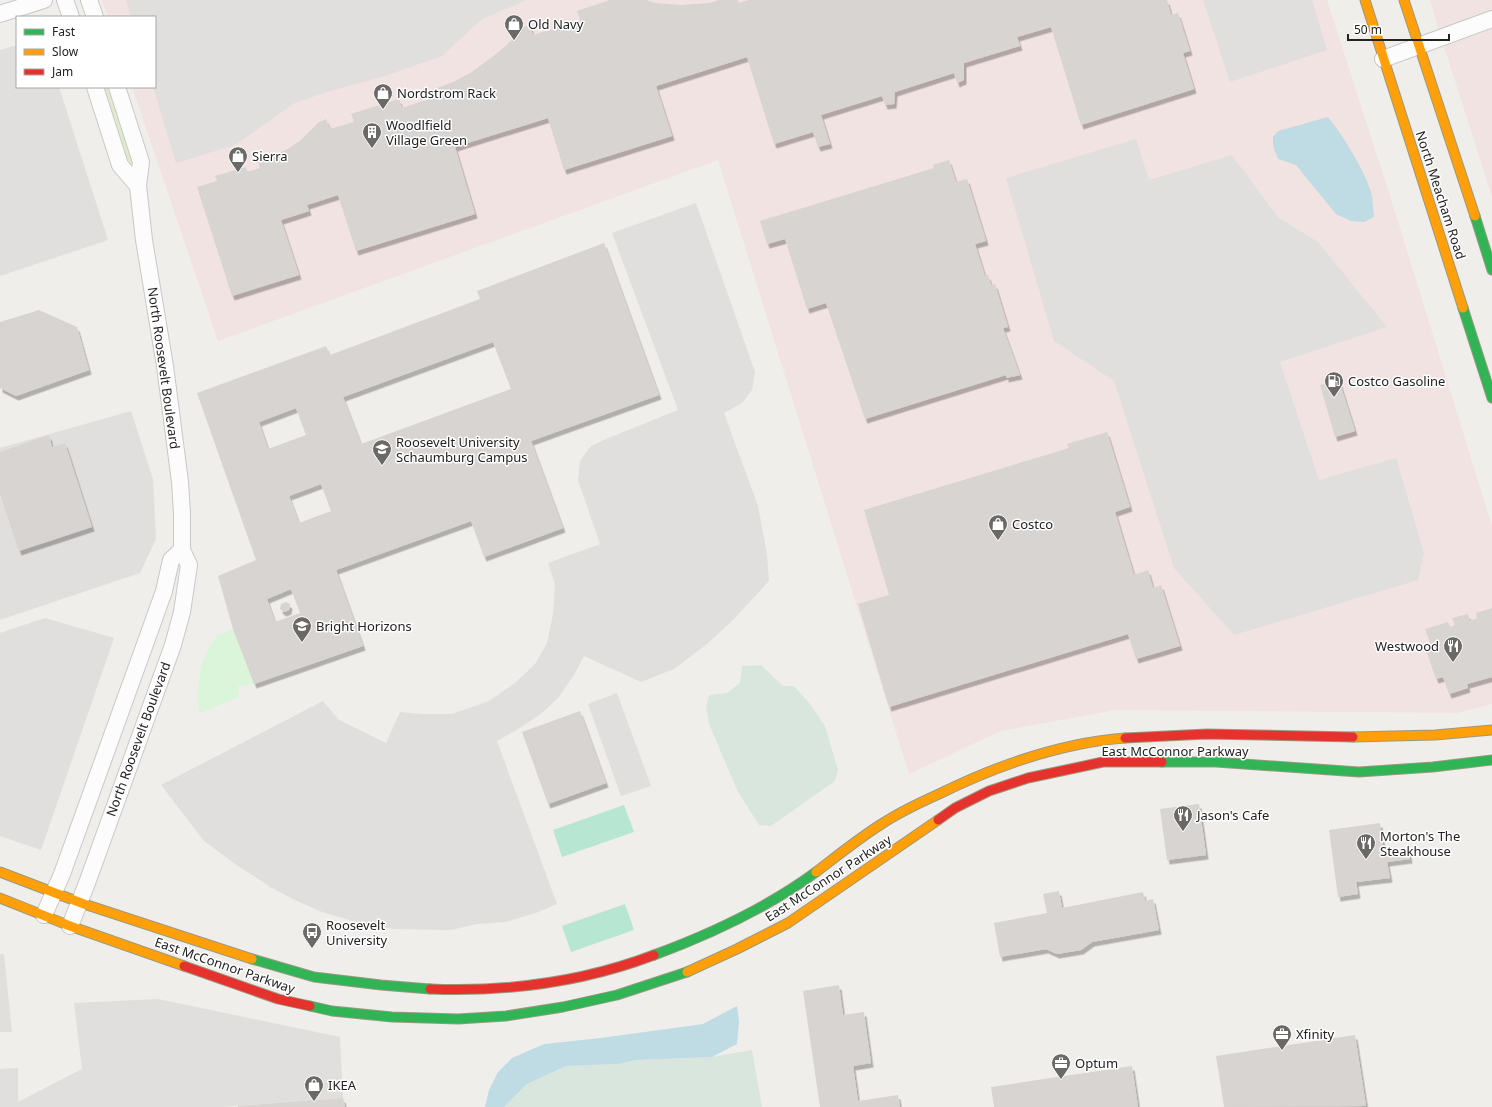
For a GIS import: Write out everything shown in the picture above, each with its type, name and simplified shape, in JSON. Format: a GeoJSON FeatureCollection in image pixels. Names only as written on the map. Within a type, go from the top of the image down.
{"type":"FeatureCollection","features":[{"type":"Feature","properties":{"kind":"street"},"geometry":{"type":"LineString","coordinates":[[0,14],[44,0]]}},
{"type":"Feature","properties":{"kind":"street"},"geometry":{"type":"LineString","coordinates":[[65,0],[70,16]]}},
{"type":"Feature","properties":{"kind":"street"},"geometry":{"type":"LineString","coordinates":[[89,0],[95,16]]}},
{"type":"Feature","properties":{"kind":"street","name":"North Meacham Road"},"geometry":{"type":"LineString","coordinates":[[1365,0],[1492,398]]}},
{"type":"Feature","properties":{"kind":"street","name":"North Meacham Road"},"geometry":{"type":"LineString","coordinates":[[1404,0],[1492,270]]}},
{"type":"Feature","properties":{"kind":"street"},"geometry":{"type":"LineString","coordinates":[[1383,59],[1492,19]]}},
{"type":"Feature","properties":{"kind":"street"},"geometry":{"type":"LineString","coordinates":[[94,88],[120,165],[138,186]]}},
{"type":"Feature","properties":{"kind":"street","name":"North Roosevelt Boulevard"},"geometry":{"type":"LineString","coordinates":[[70,926],[173,645],[182,612],[189,565],[182,550],[180,482],[165,366],[144,240],[138,186],[141,162],[117,88]]}},
{"type":"Feature","properties":{"kind":"street","name":"North Roosevelt Boulevard"},"geometry":{"type":"LineString","coordinates":[[44,916],[62,874],[153,622],[164,591],[171,560],[182,550]]}},
{"type":"Feature","properties":{"kind":"street","name":"East McConnor Parkway"},"geometry":{"type":"LineString","coordinates":[[0,872],[79,902],[234,953],[314,977],[380,986],[427,989],[494,988],[536,985],[582,977],[639,960],[698,937],[777,899],[881,825],[908,810],[990,770],[1039,753],[1100,740],[1139,737],[1212,734],[1370,737],[1464,733],[1492,730]]}},
{"type":"Feature","properties":{"kind":"street","name":"East McConnor Parkway"},"geometry":{"type":"LineString","coordinates":[[0,898],[70,926],[278,999],[332,1011],[392,1017],[458,1019],[506,1016],[617,995],[684,973],[737,949],[788,923],[955,808],[989,791],[1028,778],[1103,762],[1216,762],[1359,772],[1433,767],[1492,760]]}},
{"type":"Feature","properties":{"kind":"shaded area"},"geometry":{"type":"Polygon","coordinates":[[[102,0],[1327,0],[1391,199],[1492,526],[1492,704],[1457,713],[1116,710],[1001,731],[909,774],[718,160],[218,341],[132,88],[156,88],[156,16],[108,16],[102,0]]]}},
{"type":"Feature","properties":{"kind":"shaded area"},"geometry":{"type":"Polygon","coordinates":[[[126,0],[527,0],[482,19],[442,56],[385,76],[330,91],[295,103],[235,145],[176,163],[153,88],[156,88],[156,16],[131,16],[126,0]]]}},
{"type":"Feature","properties":{"kind":"shaded area"},"geometry":{"type":"Polygon","coordinates":[[[1203,0],[1312,0],[1327,50],[1230,82],[1203,0]]]}},
{"type":"Feature","properties":{"kind":"shaded area"},"geometry":{"type":"Polygon","coordinates":[[[1430,0],[1492,0],[1492,197],[1437,24],[1430,0]]]}},
{"type":"Feature","properties":{"kind":"shaded area"},"geometry":{"type":"Polygon","coordinates":[[[16,45],[16,88],[59,88],[108,240],[0,276],[0,50],[16,45]]]}},
{"type":"Feature","properties":{"kind":"shaded area"},"geometry":{"type":"Polygon","coordinates":[[[1136,139],[1149,180],[1232,155],[1278,217],[1318,242],[1387,327],[1280,362],[1319,480],[1396,458],[1424,553],[1418,580],[1234,635],[1174,568],[1114,381],[1054,341],[1006,178],[1136,139]]]}},
{"type":"Feature","properties":{"kind":"shaded area"},"geometry":{"type":"Polygon","coordinates":[[[696,203],[755,372],[752,390],[742,403],[724,413],[758,506],[767,554],[769,581],[733,620],[707,644],[674,669],[641,682],[584,656],[574,675],[558,698],[542,713],[497,741],[557,904],[536,913],[505,922],[477,924],[451,930],[395,929],[366,925],[322,912],[272,888],[235,864],[204,841],[161,785],[323,701],[339,720],[386,743],[400,712],[452,714],[489,701],[515,683],[535,664],[547,643],[553,614],[555,584],[548,563],[600,544],[578,480],[580,461],[591,446],[678,410],[612,233],[696,203]]]}},
{"type":"Feature","properties":{"kind":"shaded area"},"geometry":{"type":"Polygon","coordinates":[[[131,411],[153,479],[156,539],[140,573],[0,620],[0,448],[131,411]]]}},
{"type":"Feature","properties":{"kind":"shaded area"},"geometry":{"type":"Polygon","coordinates":[[[45,618],[114,638],[41,850],[0,836],[0,633],[45,618]]]}},
{"type":"Feature","properties":{"kind":"shaded area"},"geometry":{"type":"Polygon","coordinates":[[[761,665],[783,686],[794,686],[810,704],[825,726],[838,770],[835,781],[771,826],[759,825],[738,792],[709,724],[706,707],[709,695],[727,693],[740,683],[742,666],[761,665]]]}},
{"type":"Feature","properties":{"kind":"shaded area"},"geometry":{"type":"Polygon","coordinates":[[[617,693],[651,786],[621,796],[588,704],[617,693]]]}},
{"type":"Feature","properties":{"kind":"shaded area"},"geometry":{"type":"Polygon","coordinates":[[[0,954],[4,954],[12,1032],[0,1032],[0,954]]]}},
{"type":"Feature","properties":{"kind":"shaded area"},"geometry":{"type":"Polygon","coordinates":[[[158,999],[340,1037],[343,1098],[223,1107],[0,1107],[0,1069],[18,1068],[18,1102],[82,1069],[74,1003],[158,999]]]}},
{"type":"Feature","properties":{"kind":"shaded area"},"geometry":{"type":"Polygon","coordinates":[[[752,1050],[762,1107],[504,1107],[527,1084],[566,1066],[618,1064],[636,1060],[712,1057],[752,1050]]]}},
{"type":"Feature","properties":{"kind":"green space"},"geometry":{"type":"Polygon","coordinates":[[[100,88],[112,88],[136,169],[127,165],[100,88]]]}},
{"type":"Feature","properties":{"kind":"green space"},"geometry":{"type":"Polygon","coordinates":[[[233,629],[254,684],[238,686],[239,697],[200,713],[197,697],[201,665],[210,645],[218,635],[233,629]]]}},
{"type":"Feature","properties":{"kind":"green space"},"geometry":{"type":"Polygon","coordinates":[[[624,805],[634,832],[562,857],[553,830],[624,805]]]}},
{"type":"Feature","properties":{"kind":"green space"},"geometry":{"type":"Polygon","coordinates":[[[625,904],[634,930],[571,952],[562,926],[625,904]]]}},
{"type":"Feature","properties":{"kind":"water"},"geometry":{"type":"Polygon","coordinates":[[[1328,117],[1352,153],[1368,183],[1373,201],[1374,217],[1364,222],[1351,221],[1336,214],[1296,165],[1278,159],[1273,146],[1273,137],[1278,131],[1328,117]]]}},
{"type":"Feature","properties":{"kind":"water"},"geometry":{"type":"Polygon","coordinates":[[[737,1006],[739,1021],[737,1044],[712,1057],[636,1060],[618,1064],[566,1066],[527,1084],[504,1107],[485,1107],[489,1090],[498,1072],[512,1058],[544,1044],[703,1024],[737,1006]]]}},
{"type":"Feature","properties":{"kind":"building","name":"Woodlfield Village Green"},"geometry":{"type":"Polygon","coordinates":[[[610,0],[646,0],[655,3],[681,5],[710,3],[719,0],[738,0],[739,3],[749,0],[1167,0],[1171,15],[1178,13],[1190,51],[1183,53],[1194,89],[1081,125],[1051,27],[1017,37],[1020,46],[964,63],[964,80],[957,83],[954,73],[895,92],[894,104],[885,105],[882,96],[821,115],[830,144],[818,147],[813,132],[774,144],[747,57],[656,86],[672,136],[564,170],[548,118],[455,147],[475,214],[356,251],[338,195],[307,205],[309,211],[281,220],[299,275],[232,296],[197,187],[217,181],[215,176],[246,167],[247,172],[260,168],[258,161],[286,150],[300,141],[319,122],[326,119],[330,129],[354,122],[351,114],[399,99],[402,108],[432,98],[429,91],[453,82],[472,72],[500,51],[513,39],[521,28],[530,25],[533,35],[580,20],[577,11],[610,0]]]}},
{"type":"Feature","properties":{"kind":"building"},"geometry":{"type":"Polygon","coordinates":[[[949,160],[956,182],[967,179],[986,241],[975,244],[985,276],[988,275],[991,285],[995,284],[1008,327],[1003,328],[1020,375],[1006,378],[1006,375],[865,419],[826,303],[807,309],[785,239],[767,244],[760,221],[934,168],[933,165],[949,160]]]}},
{"type":"Feature","properties":{"kind":"building","name":"Roosevelt University Schaumburg Campus"},"geometry":{"type":"Polygon","coordinates":[[[604,243],[659,395],[531,441],[563,528],[484,557],[471,521],[336,570],[363,646],[254,684],[233,629],[218,576],[256,560],[197,393],[326,346],[330,355],[480,299],[477,291],[604,243]],[[493,342],[343,397],[361,444],[511,389],[493,342]],[[296,408],[259,422],[268,449],[306,435],[296,408]],[[321,484],[289,496],[299,523],[331,511],[321,484]],[[291,589],[267,599],[275,622],[300,613],[291,589]]]}},
{"type":"Feature","properties":{"kind":"building"},"geometry":{"type":"Polygon","coordinates":[[[39,310],[77,327],[89,370],[16,396],[0,388],[0,322],[39,310]]]}},
{"type":"Feature","properties":{"kind":"building","name":"Costco Gasoline"},"geometry":{"type":"Polygon","coordinates":[[[1339,380],[1355,431],[1335,437],[1320,385],[1339,380]]]}},
{"type":"Feature","properties":{"kind":"building","name":"Costco"},"geometry":{"type":"Polygon","coordinates":[[[1107,432],[1130,507],[1115,512],[1134,575],[1148,570],[1153,588],[1161,585],[1180,646],[1136,659],[1128,634],[889,707],[858,604],[889,595],[864,510],[1069,448],[1067,444],[1107,432]]]}},
{"type":"Feature","properties":{"kind":"building"},"geometry":{"type":"Polygon","coordinates":[[[49,435],[52,447],[65,443],[92,527],[19,551],[0,494],[0,452],[49,435]]]}},
{"type":"Feature","properties":{"kind":"building"},"geometry":{"type":"Polygon","coordinates":[[[286,602],[290,604],[289,610],[284,612],[280,609],[281,604],[286,602]]]}},
{"type":"Feature","properties":{"kind":"building","name":"Westwood"},"geometry":{"type":"Polygon","coordinates":[[[1492,608],[1492,677],[1467,684],[1468,688],[1449,694],[1443,677],[1436,679],[1426,650],[1432,648],[1425,629],[1448,622],[1450,627],[1455,625],[1452,618],[1468,614],[1470,621],[1477,618],[1476,613],[1492,608]]]}},
{"type":"Feature","properties":{"kind":"building"},"geometry":{"type":"Polygon","coordinates":[[[580,711],[606,783],[548,804],[522,732],[580,711]]]}},
{"type":"Feature","properties":{"kind":"building","name":"Jason's Cafe"},"geometry":{"type":"Polygon","coordinates":[[[1199,804],[1206,855],[1167,860],[1160,809],[1199,804]]]}},
{"type":"Feature","properties":{"kind":"building","name":"Morton's The Steakhouse"},"geometry":{"type":"Polygon","coordinates":[[[1380,823],[1384,852],[1408,848],[1410,859],[1387,862],[1390,878],[1356,882],[1358,894],[1338,897],[1329,830],[1380,823]]]}},
{"type":"Feature","properties":{"kind":"building"},"geometry":{"type":"Polygon","coordinates":[[[1059,891],[1062,908],[1143,892],[1145,901],[1153,899],[1159,930],[1092,942],[1081,950],[1057,954],[1046,949],[1000,957],[994,923],[1047,913],[1043,894],[1059,891]]]}},
{"type":"Feature","properties":{"kind":"building"},"geometry":{"type":"Polygon","coordinates":[[[839,985],[843,1015],[864,1012],[871,1063],[853,1066],[858,1101],[898,1095],[900,1107],[820,1107],[803,991],[839,985]]]}},
{"type":"Feature","properties":{"kind":"building"},"geometry":{"type":"Polygon","coordinates":[[[1355,1035],[1366,1106],[1224,1107],[1216,1056],[1355,1035]]]}},
{"type":"Feature","properties":{"kind":"building"},"geometry":{"type":"Polygon","coordinates":[[[1132,1066],[1138,1107],[994,1107],[991,1087],[1132,1066]]]}},
{"type":"Feature","properties":{"kind":"building","name":"IKEA"},"geometry":{"type":"Polygon","coordinates":[[[343,1098],[345,1107],[238,1107],[238,1106],[343,1098]]]}},
{"type":"Feature","properties":{"kind":"traffic: fast"},"geometry":{"type":"LineString","coordinates":[[1475,216],[1492,270]]}},
{"type":"Feature","properties":{"kind":"traffic: fast"},"geometry":{"type":"LineString","coordinates":[[1463,308],[1492,398]]}},
{"type":"Feature","properties":{"kind":"traffic: fast"},"geometry":{"type":"LineString","coordinates":[[1162,762],[1216,762],[1359,772],[1433,767],[1492,760]]}},
{"type":"Feature","properties":{"kind":"traffic: fast"},"geometry":{"type":"LineString","coordinates":[[654,955],[717,929],[758,909],[816,872]]}},
{"type":"Feature","properties":{"kind":"traffic: fast"},"geometry":{"type":"LineString","coordinates":[[252,959],[314,977],[430,989]]}},
{"type":"Feature","properties":{"kind":"traffic: fast"},"geometry":{"type":"LineString","coordinates":[[310,1006],[332,1011],[392,1017],[458,1019],[506,1016],[563,1007],[617,995],[687,972]]}},
{"type":"Feature","properties":{"kind":"traffic: slow"},"geometry":{"type":"LineString","coordinates":[[1365,0],[1463,308]]}},
{"type":"Feature","properties":{"kind":"traffic: slow"},"geometry":{"type":"LineString","coordinates":[[1404,0],[1475,216]]}},
{"type":"Feature","properties":{"kind":"traffic: slow"},"geometry":{"type":"LineString","coordinates":[[1353,737],[1435,735],[1492,730]]}},
{"type":"Feature","properties":{"kind":"traffic: slow"},"geometry":{"type":"LineString","coordinates":[[816,872],[864,836],[894,816],[961,783],[1006,765],[1053,750],[1125,738]]}},
{"type":"Feature","properties":{"kind":"traffic: slow"},"geometry":{"type":"LineString","coordinates":[[687,972],[788,923],[938,820]]}},
{"type":"Feature","properties":{"kind":"traffic: slow"},"geometry":{"type":"LineString","coordinates":[[0,872],[84,904],[252,959]]}},
{"type":"Feature","properties":{"kind":"traffic: slow"},"geometry":{"type":"LineString","coordinates":[[0,898],[70,926],[184,966]]}},
{"type":"Feature","properties":{"kind":"traffic: jam"},"geometry":{"type":"LineString","coordinates":[[1125,738],[1207,734],[1353,737]]}},
{"type":"Feature","properties":{"kind":"traffic: jam"},"geometry":{"type":"LineString","coordinates":[[938,820],[955,808],[989,791],[1028,778],[1103,762],[1162,762]]}},
{"type":"Feature","properties":{"kind":"traffic: jam"},"geometry":{"type":"LineString","coordinates":[[430,989],[487,989],[544,983],[600,972],[654,955]]}},
{"type":"Feature","properties":{"kind":"traffic: jam"},"geometry":{"type":"LineString","coordinates":[[184,966],[278,999],[310,1006]]}},
{"type":"Feature","properties":{"kind":"place","name":"Old Navy"},"geometry":{"type":"Point","coordinates":[514,41]}},
{"type":"Feature","properties":{"kind":"place","name":"Nordstrom Rack"},"geometry":{"type":"Point","coordinates":[383,110]}},
{"type":"Feature","properties":{"kind":"place","name":"Woodlfield Village Green"},"geometry":{"type":"Point","coordinates":[372,149]}},
{"type":"Feature","properties":{"kind":"place","name":"Sierra"},"geometry":{"type":"Point","coordinates":[238,173]}},
{"type":"Feature","properties":{"kind":"place","name":"Costco Gasoline"},"geometry":{"type":"Point","coordinates":[1334,398]}},
{"type":"Feature","properties":{"kind":"place","name":"Roosevelt University Schaumburg Campus"},"geometry":{"type":"Point","coordinates":[382,466]}},
{"type":"Feature","properties":{"kind":"place","name":"Costco"},"geometry":{"type":"Point","coordinates":[998,541]}},
{"type":"Feature","properties":{"kind":"place","name":"Bright Horizons"},"geometry":{"type":"Point","coordinates":[302,643]}},
{"type":"Feature","properties":{"kind":"place","name":"Westwood"},"geometry":{"type":"Point","coordinates":[1453,663]}},
{"type":"Feature","properties":{"kind":"place","name":"Jason's Cafe"},"geometry":{"type":"Point","coordinates":[1183,832]}},
{"type":"Feature","properties":{"kind":"place","name":"Morton's The Steakhouse"},"geometry":{"type":"Point","coordinates":[1366,860]}},
{"type":"Feature","properties":{"kind":"place","name":"Roosevelt University"},"geometry":{"type":"Point","coordinates":[312,949]}},
{"type":"Feature","properties":{"kind":"place","name":"Xfinity"},"geometry":{"type":"Point","coordinates":[1282,1051]}},
{"type":"Feature","properties":{"kind":"place","name":"Optum"},"geometry":{"type":"Point","coordinates":[1061,1080]}},
{"type":"Feature","properties":{"kind":"place","name":"IKEA"},"geometry":{"type":"Point","coordinates":[314,1102]}}]}
